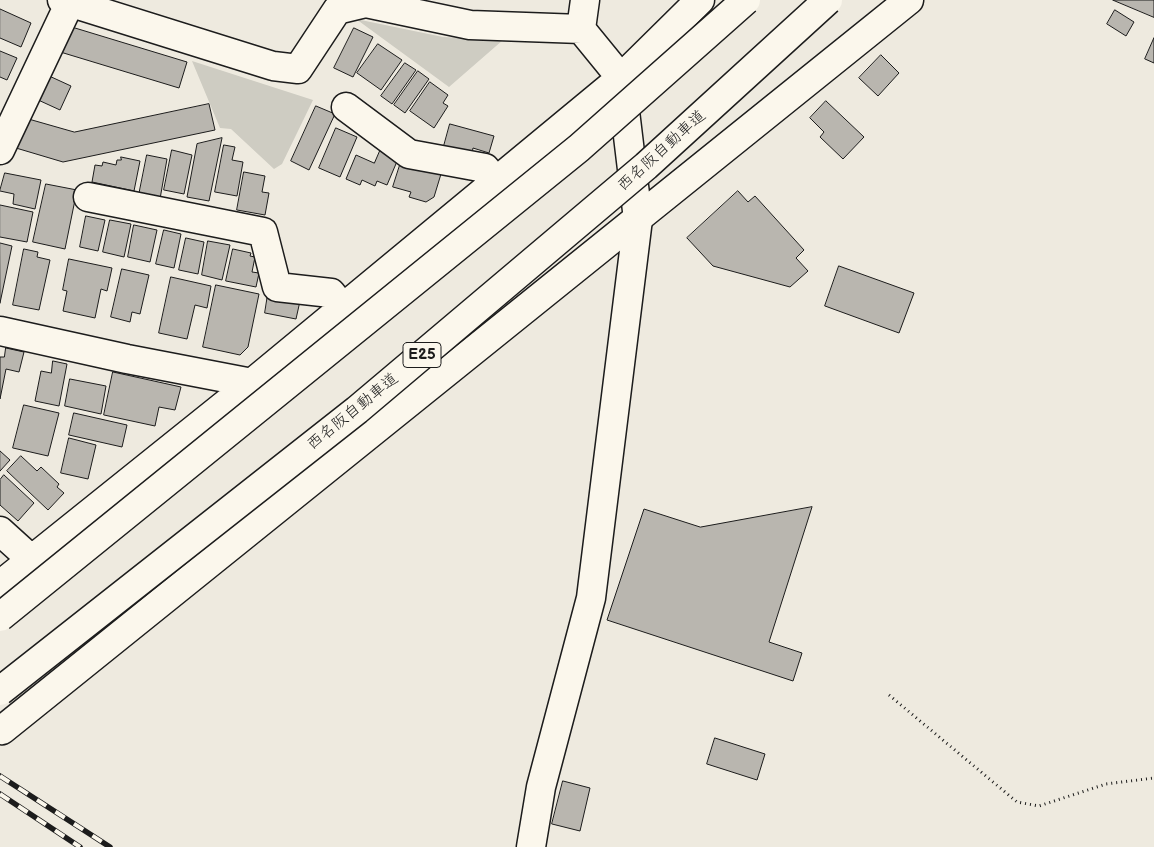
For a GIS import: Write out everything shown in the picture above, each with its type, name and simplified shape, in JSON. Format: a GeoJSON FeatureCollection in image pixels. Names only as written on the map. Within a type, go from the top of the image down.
{"type":"FeatureCollection","features":[{"type":"Feature","properties":{"kind":"main road"},"geometry":{"type":"LineString","coordinates":[[531,847],[542,787],[590,598],[638,219],[621,78],[581,29],[585,0]]}},
{"type":"Feature","properties":{"kind":"main road"},"geometry":{"type":"LineString","coordinates":[[0,585],[252,384],[621,78],[700,0]]}},
{"type":"Feature","properties":{"kind":"main road"},"geometry":{"type":"LineString","coordinates":[[0,617],[579,148],[746,0]]}},
{"type":"Feature","properties":{"kind":"main road","name":"西名阪自動車道"},"geometry":{"type":"LineString","coordinates":[[0,690],[357,410],[646,166],[828,0]]}},
{"type":"Feature","properties":{"kind":"main road"},"geometry":{"type":"LineString","coordinates":[[0,729],[2,730],[909,0]]}},
{"type":"Feature","properties":{"kind":"main road"},"geometry":{"type":"LineString","coordinates":[[0,150],[67,1],[273,66],[298,69],[337,10],[366,3],[470,25],[581,29]]}},
{"type":"Feature","properties":{"kind":"main road"},"geometry":{"type":"LineString","coordinates":[[346,107],[409,154],[485,168],[496,181]]}},
{"type":"Feature","properties":{"kind":"main road"},"geometry":{"type":"LineString","coordinates":[[88,197],[263,232],[277,287],[331,293],[343,308]]}},
{"type":"Feature","properties":{"kind":"main road"},"geometry":{"type":"LineString","coordinates":[[0,331],[252,384]]}},
{"type":"Feature","properties":{"kind":"main road"},"geometry":{"type":"LineString","coordinates":[[0,531],[32,560]]}},
{"type":"Feature","properties":{"kind":"path"},"geometry":{"type":"LineString","coordinates":[[888,695],[1017,802],[1039,806],[1106,784],[1154,778]]}},
{"type":"Feature","properties":{"kind":"shaded area"},"geometry":{"type":"Polygon","coordinates":[[[356,19],[443,37],[503,40],[449,87],[356,19]]]}},
{"type":"Feature","properties":{"kind":"shaded area"},"geometry":{"type":"Polygon","coordinates":[[[192,61],[313,100],[282,164],[274,169],[231,129],[220,128],[192,61]]]}},
{"type":"Feature","properties":{"kind":"building"},"geometry":{"type":"Polygon","coordinates":[[[1113,0],[1154,0],[1154,17],[1113,0]]]}},
{"type":"Feature","properties":{"kind":"building"},"geometry":{"type":"Polygon","coordinates":[[[0,9],[31,23],[21,47],[0,38],[0,9]]]}},
{"type":"Feature","properties":{"kind":"building"},"geometry":{"type":"Polygon","coordinates":[[[1115,10],[1134,22],[1126,36],[1107,24],[1115,10]]]}},
{"type":"Feature","properties":{"kind":"building"},"geometry":{"type":"Polygon","coordinates":[[[75,28],[187,62],[179,88],[57,51],[61,37],[75,28]]]}},
{"type":"Feature","properties":{"kind":"building"},"geometry":{"type":"Polygon","coordinates":[[[354,28],[373,37],[353,77],[334,68],[354,28]]]}},
{"type":"Feature","properties":{"kind":"building"},"geometry":{"type":"Polygon","coordinates":[[[1154,38],[1154,63],[1145,59],[1154,38]]]}},
{"type":"Feature","properties":{"kind":"building"},"geometry":{"type":"Polygon","coordinates":[[[378,44],[402,60],[381,90],[357,73],[378,44]]]}},
{"type":"Feature","properties":{"kind":"building"},"geometry":{"type":"Polygon","coordinates":[[[0,51],[17,58],[7,80],[0,77],[0,51]]]}},
{"type":"Feature","properties":{"kind":"building"},"geometry":{"type":"Polygon","coordinates":[[[881,55],[899,73],[878,96],[859,78],[881,55]]]}},
{"type":"Feature","properties":{"kind":"building"},"geometry":{"type":"Polygon","coordinates":[[[405,63],[416,70],[392,104],[381,96],[405,63]]]}},
{"type":"Feature","properties":{"kind":"building"},"geometry":{"type":"Polygon","coordinates":[[[418,71],[429,79],[405,113],[394,105],[418,71]]]}},
{"type":"Feature","properties":{"kind":"building"},"geometry":{"type":"Polygon","coordinates":[[[47,75],[71,86],[60,110],[36,99],[47,75]]]}},
{"type":"Feature","properties":{"kind":"building"},"geometry":{"type":"Polygon","coordinates":[[[430,82],[448,95],[443,103],[448,106],[434,128],[410,111],[430,82]]]}},
{"type":"Feature","properties":{"kind":"building"},"geometry":{"type":"Polygon","coordinates":[[[826,101],[864,137],[843,159],[820,137],[824,132],[810,118],[826,101]]]}},
{"type":"Feature","properties":{"kind":"building"},"geometry":{"type":"Polygon","coordinates":[[[209,104],[215,130],[63,162],[16,148],[25,118],[74,132],[209,104]]]}},
{"type":"Feature","properties":{"kind":"building"},"geometry":{"type":"Polygon","coordinates":[[[316,106],[335,114],[309,170],[291,161],[316,106]]]}},
{"type":"Feature","properties":{"kind":"building"},"geometry":{"type":"Polygon","coordinates":[[[450,124],[494,136],[489,153],[473,148],[472,153],[444,146],[450,124]]]}},
{"type":"Feature","properties":{"kind":"building"},"geometry":{"type":"Polygon","coordinates":[[[336,128],[357,137],[340,177],[319,168],[336,128]]]}},
{"type":"Feature","properties":{"kind":"building"},"geometry":{"type":"Polygon","coordinates":[[[222,138],[209,201],[187,197],[197,144],[222,138]]]}},
{"type":"Feature","properties":{"kind":"building"},"geometry":{"type":"Polygon","coordinates":[[[224,145],[235,147],[232,160],[243,162],[237,196],[215,192],[224,145]]]}},
{"type":"Feature","properties":{"kind":"building"},"geometry":{"type":"Polygon","coordinates":[[[172,150],[192,155],[184,194],[164,190],[172,150]]]}},
{"type":"Feature","properties":{"kind":"building"},"geometry":{"type":"Polygon","coordinates":[[[380,151],[398,159],[387,185],[377,181],[375,186],[362,180],[360,185],[346,179],[356,155],[374,163],[380,151]]]}},
{"type":"Feature","properties":{"kind":"building"},"geometry":{"type":"Polygon","coordinates":[[[147,155],[167,159],[160,199],[139,195],[147,155]]]}},
{"type":"Feature","properties":{"kind":"building"},"geometry":{"type":"Polygon","coordinates":[[[121,157],[140,161],[134,191],[92,182],[95,165],[102,166],[103,162],[116,165],[117,160],[121,160],[121,157]]]}},
{"type":"Feature","properties":{"kind":"building"},"geometry":{"type":"Polygon","coordinates":[[[401,162],[441,174],[434,197],[426,202],[409,197],[411,192],[393,187],[401,162]]]}},
{"type":"Feature","properties":{"kind":"building"},"geometry":{"type":"Polygon","coordinates":[[[244,172],[265,176],[262,192],[269,193],[265,215],[237,210],[244,172]]]}},
{"type":"Feature","properties":{"kind":"building"},"geometry":{"type":"Polygon","coordinates":[[[5,173],[41,180],[35,209],[13,204],[14,194],[0,191],[5,173]]]}},
{"type":"Feature","properties":{"kind":"building"},"geometry":{"type":"Polygon","coordinates":[[[46,184],[77,190],[65,249],[33,242],[46,184]]]}},
{"type":"Feature","properties":{"kind":"building"},"geometry":{"type":"Polygon","coordinates":[[[738,191],[748,202],[755,196],[804,250],[796,258],[808,271],[790,287],[713,266],[687,238],[738,191]]]}},
{"type":"Feature","properties":{"kind":"building"},"geometry":{"type":"Polygon","coordinates":[[[0,205],[33,212],[27,242],[0,237],[0,205]]]}},
{"type":"Feature","properties":{"kind":"building"},"geometry":{"type":"Polygon","coordinates":[[[86,216],[105,220],[98,251],[80,247],[86,216]]]}},
{"type":"Feature","properties":{"kind":"building"},"geometry":{"type":"Polygon","coordinates":[[[110,220],[131,224],[124,257],[103,252],[110,220]]]}},
{"type":"Feature","properties":{"kind":"building"},"geometry":{"type":"Polygon","coordinates":[[[134,225],[157,230],[150,262],[128,257],[134,225]]]}},
{"type":"Feature","properties":{"kind":"building"},"geometry":{"type":"Polygon","coordinates":[[[164,230],[181,234],[174,268],[156,264],[164,230]]]}},
{"type":"Feature","properties":{"kind":"building"},"geometry":{"type":"Polygon","coordinates":[[[186,238],[204,242],[198,274],[179,270],[186,238]]]}},
{"type":"Feature","properties":{"kind":"building"},"geometry":{"type":"Polygon","coordinates":[[[208,241],[230,245],[222,280],[202,275],[208,241]]]}},
{"type":"Feature","properties":{"kind":"building"},"geometry":{"type":"Polygon","coordinates":[[[0,243],[12,246],[0,303],[0,243]]]}},
{"type":"Feature","properties":{"kind":"building"},"geometry":{"type":"Polygon","coordinates":[[[24,249],[38,252],[37,257],[50,260],[39,310],[13,305],[24,249]]]}},
{"type":"Feature","properties":{"kind":"building"},"geometry":{"type":"Polygon","coordinates":[[[233,249],[251,253],[250,256],[255,257],[252,272],[259,273],[256,287],[226,281],[233,249]]]}},
{"type":"Feature","properties":{"kind":"building"},"geometry":{"type":"Polygon","coordinates":[[[69,259],[112,268],[107,291],[101,289],[95,318],[63,311],[67,291],[63,290],[69,259]]]}},
{"type":"Feature","properties":{"kind":"building"},"geometry":{"type":"Polygon","coordinates":[[[839,266],[914,293],[899,333],[825,306],[839,266]]]}},
{"type":"Feature","properties":{"kind":"building"},"geometry":{"type":"Polygon","coordinates":[[[122,269],[149,275],[140,314],[132,312],[130,322],[111,317],[122,269]]]}},
{"type":"Feature","properties":{"kind":"building"},"geometry":{"type":"Polygon","coordinates":[[[171,277],[211,286],[207,308],[195,305],[187,339],[159,333],[171,277]]]}},
{"type":"Feature","properties":{"kind":"building"},"geometry":{"type":"Polygon","coordinates":[[[216,285],[259,294],[248,347],[240,355],[203,347],[216,285]]]}},
{"type":"Feature","properties":{"kind":"building"},"geometry":{"type":"Polygon","coordinates":[[[268,294],[300,301],[296,319],[265,313],[268,294]]]}},
{"type":"Feature","properties":{"kind":"building"},"geometry":{"type":"Polygon","coordinates":[[[6,348],[24,352],[19,372],[6,369],[0,399],[0,357],[4,357],[6,348]]]}},
{"type":"Feature","properties":{"kind":"building"},"geometry":{"type":"Polygon","coordinates":[[[53,361],[67,364],[59,406],[35,401],[41,371],[51,373],[53,361]]]}},
{"type":"Feature","properties":{"kind":"building"},"geometry":{"type":"Polygon","coordinates":[[[113,372],[181,387],[175,410],[159,407],[155,426],[104,415],[113,372]]]}},
{"type":"Feature","properties":{"kind":"building"},"geometry":{"type":"Polygon","coordinates":[[[70,379],[106,386],[101,414],[65,406],[70,379]]]}},
{"type":"Feature","properties":{"kind":"building"},"geometry":{"type":"Polygon","coordinates":[[[24,405],[59,413],[48,456],[13,448],[24,405]]]}},
{"type":"Feature","properties":{"kind":"building"},"geometry":{"type":"Polygon","coordinates":[[[74,413],[127,425],[122,447],[69,435],[74,413]]]}},
{"type":"Feature","properties":{"kind":"building"},"geometry":{"type":"Polygon","coordinates":[[[69,438],[96,445],[88,479],[61,473],[69,438]]]}},
{"type":"Feature","properties":{"kind":"building"},"geometry":{"type":"Polygon","coordinates":[[[0,451],[10,460],[0,471],[0,451]]]}},
{"type":"Feature","properties":{"kind":"building"},"geometry":{"type":"Polygon","coordinates":[[[21,456],[37,471],[41,467],[59,484],[57,487],[64,493],[48,510],[7,471],[21,456]]]}},
{"type":"Feature","properties":{"kind":"building"},"geometry":{"type":"Polygon","coordinates":[[[4,475],[34,503],[18,521],[0,505],[0,480],[4,475]]]}},
{"type":"Feature","properties":{"kind":"building"},"geometry":{"type":"Polygon","coordinates":[[[812,507],[769,642],[802,653],[793,681],[607,620],[644,509],[700,527],[812,507]]]}},
{"type":"Feature","properties":{"kind":"building"},"geometry":{"type":"Polygon","coordinates":[[[715,738],[765,754],[757,780],[707,764],[715,738]]]}},
{"type":"Feature","properties":{"kind":"building"},"geometry":{"type":"Polygon","coordinates":[[[563,781],[590,788],[580,831],[552,824],[563,781]]]}},
{"type":"Feature","properties":{"kind":"railway"},"geometry":{"type":"LineString","coordinates":[[0,776],[110,847]]}},
{"type":"Feature","properties":{"kind":"railway"},"geometry":{"type":"LineString","coordinates":[[0,794],[80,847]]}}]}
